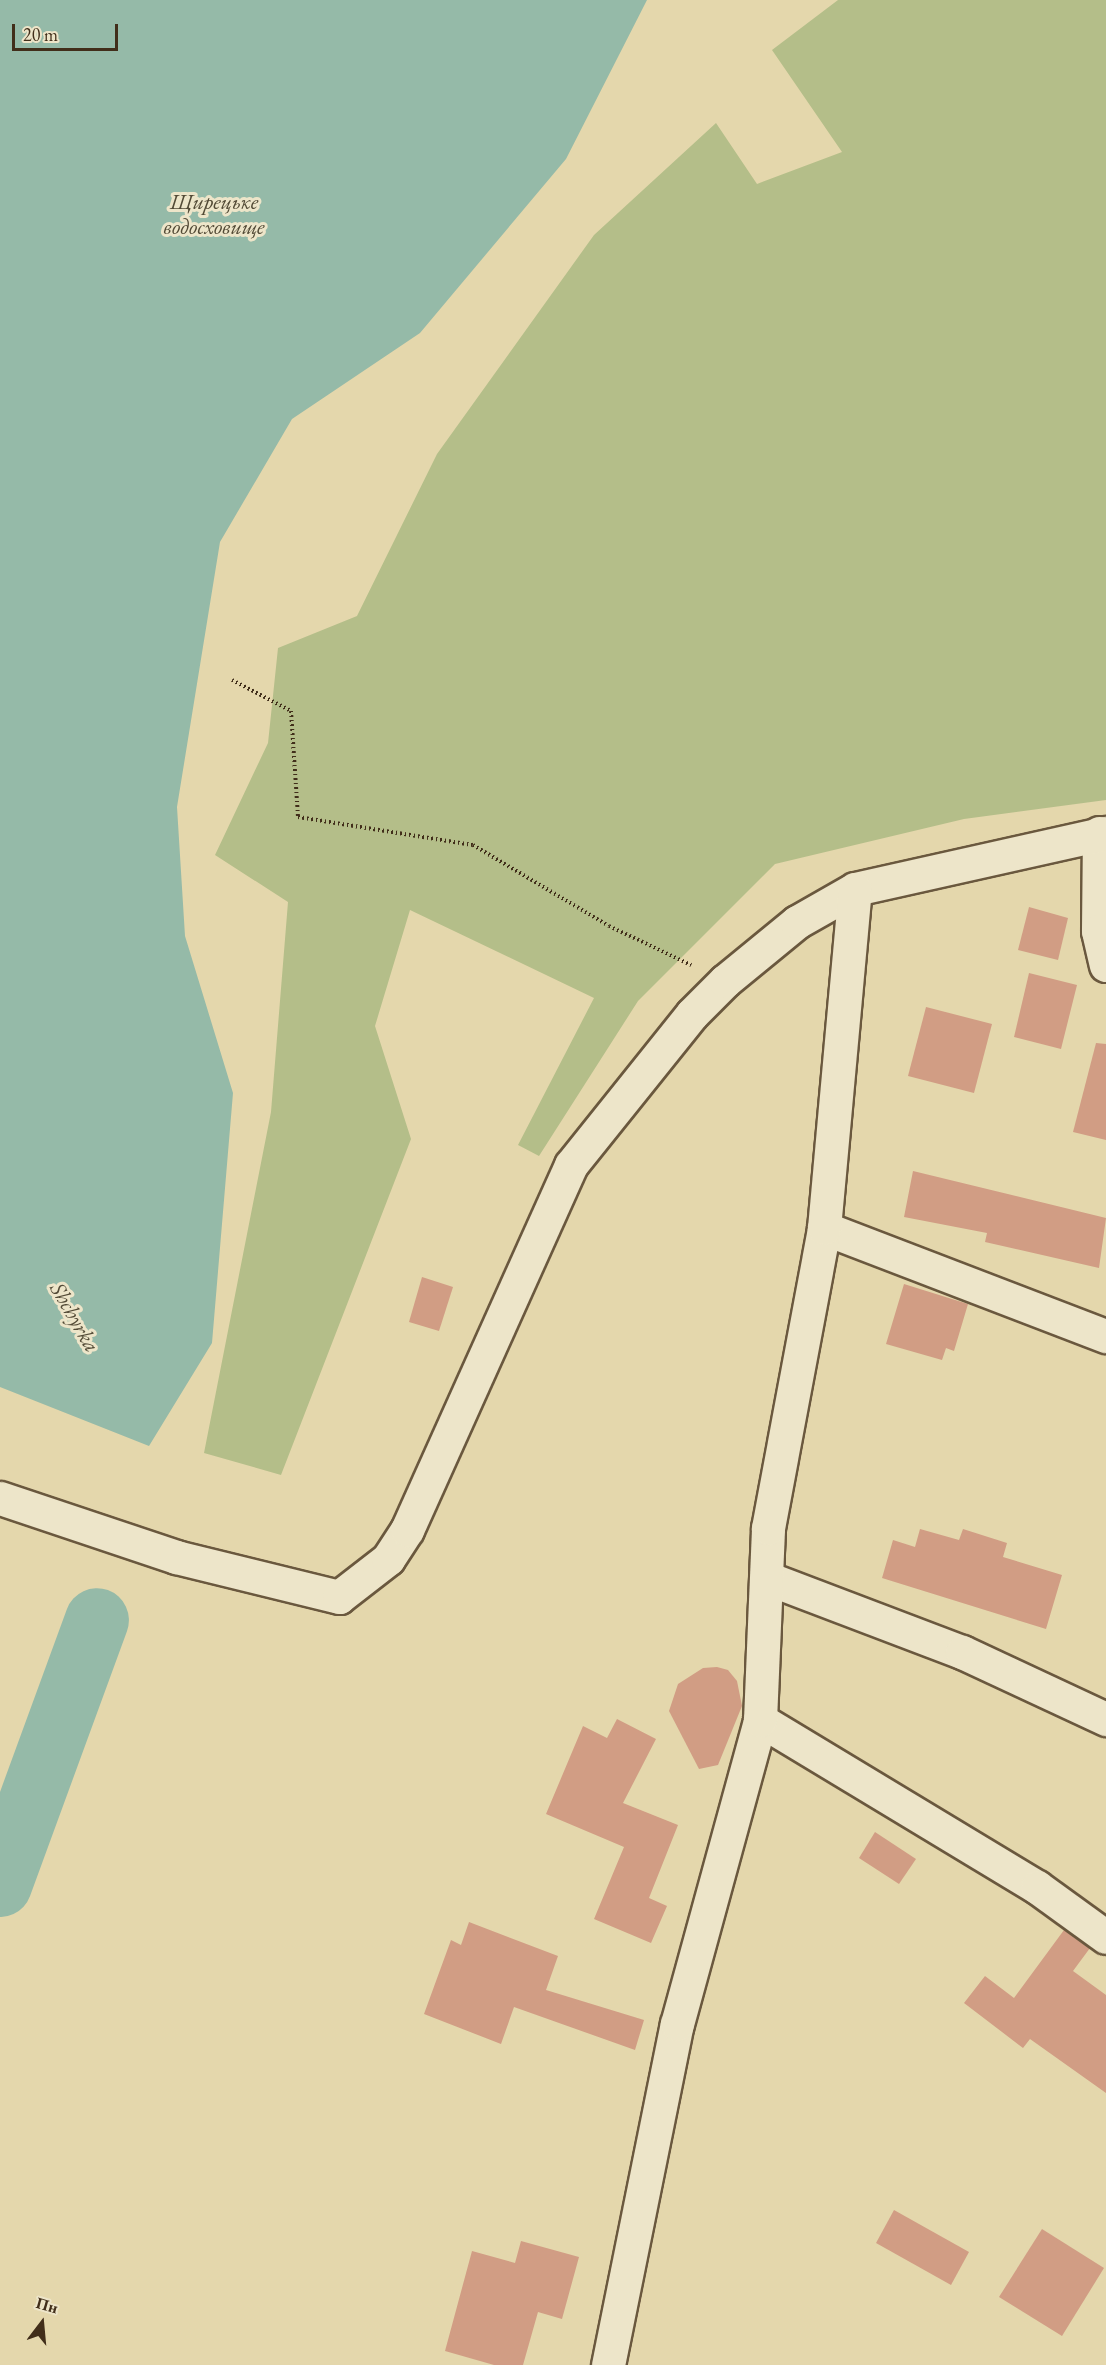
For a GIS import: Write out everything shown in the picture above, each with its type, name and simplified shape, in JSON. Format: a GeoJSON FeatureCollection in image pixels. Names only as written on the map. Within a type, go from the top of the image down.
{"type":"FeatureCollection","features":[{"type":"Feature","properties":{"kind":"street"},"geometry":{"type":"LineString","coordinates":[[0,1498],[176,1557],[339,1597],[363,1583],[388,1559],[407,1530],[571,1165],[692,1014],[724,981],[797,922],[855,889],[1102,833],[1098,931],[1106,965]]}},
{"type":"Feature","properties":{"kind":"street"},"geometry":{"type":"LineString","coordinates":[[608,2365],[677,2024],[760,1720],[768,1528],[824,1228],[855,889]]}},
{"type":"Feature","properties":{"kind":"street"},"geometry":{"type":"LineString","coordinates":[[824,1228],[1106,1336]]}},
{"type":"Feature","properties":{"kind":"street"},"geometry":{"type":"LineString","coordinates":[[767,1578],[962,1652],[1106,1719]]}},
{"type":"Feature","properties":{"kind":"street"},"geometry":{"type":"LineString","coordinates":[[760,1720],[1037,1887],[1106,1937]]}},
{"type":"Feature","properties":{"kind":"path"},"geometry":{"type":"LineString","coordinates":[[232,680],[291,711],[298,817],[473,846],[609,926],[724,981]]}},
{"type":"Feature","properties":{"kind":"green space"},"geometry":{"type":"Polygon","coordinates":[[[838,0],[1106,0],[1106,800],[964,819],[775,864],[638,1001],[539,1156],[518,1145],[594,998],[410,910],[375,1026],[411,1139],[281,1475],[204,1453],[271,1112],[288,902],[215,855],[268,743],[278,648],[357,616],[437,454],[594,235],[716,123],[757,184],[842,152],[772,50],[838,0]]]}},
{"type":"Feature","properties":{"kind":"water","name":"Щирецьке водосховище"},"geometry":{"type":"Polygon","coordinates":[[[0,0],[647,0],[566,159],[420,333],[292,419],[220,542],[177,807],[185,936],[233,1093],[212,1343],[149,1446],[0,1387],[0,0]]]}},
{"type":"Feature","properties":{"kind":"building"},"geometry":{"type":"Polygon","coordinates":[[[1029,907],[1068,918],[1058,960],[1018,950],[1029,907]]]}},
{"type":"Feature","properties":{"kind":"building"},"geometry":{"type":"Polygon","coordinates":[[[1029,973],[1077,985],[1061,1049],[1014,1037],[1029,973]]]}},
{"type":"Feature","properties":{"kind":"building"},"geometry":{"type":"Polygon","coordinates":[[[926,1007],[992,1024],[974,1093],[908,1076],[926,1007]]]}},
{"type":"Feature","properties":{"kind":"building"},"geometry":{"type":"Polygon","coordinates":[[[1096,1043],[1106,1044],[1106,1140],[1073,1132],[1096,1043]]]}},
{"type":"Feature","properties":{"kind":"building"},"geometry":{"type":"Polygon","coordinates":[[[913,1171],[1106,1218],[1099,1268],[985,1242],[987,1233],[904,1217],[913,1171]]]}},
{"type":"Feature","properties":{"kind":"building"},"geometry":{"type":"Polygon","coordinates":[[[422,1277],[453,1287],[439,1331],[409,1322],[422,1277]]]}},
{"type":"Feature","properties":{"kind":"building"},"geometry":{"type":"Polygon","coordinates":[[[904,1284],[968,1304],[954,1351],[946,1348],[942,1360],[886,1344],[904,1284]]]}},
{"type":"Feature","properties":{"kind":"building"},"geometry":{"type":"Polygon","coordinates":[[[920,1529],[959,1540],[963,1529],[1007,1543],[1003,1557],[1062,1575],[1046,1629],[882,1578],[893,1540],[915,1547],[920,1529]]]}},
{"type":"Feature","properties":{"kind":"building"},"geometry":{"type":"Polygon","coordinates":[[[717,1667],[728,1670],[737,1681],[742,1706],[718,1765],[699,1769],[669,1711],[678,1684],[703,1668],[717,1667]]]}},
{"type":"Feature","properties":{"kind":"building"},"geometry":{"type":"Polygon","coordinates":[[[617,1719],[656,1739],[623,1803],[678,1825],[649,1898],[667,1906],[651,1943],[594,1919],[624,1847],[546,1814],[583,1726],[607,1738],[617,1719]]]}},
{"type":"Feature","properties":{"kind":"building"},"geometry":{"type":"Polygon","coordinates":[[[875,1832],[916,1859],[899,1884],[859,1858],[875,1832]]]}},
{"type":"Feature","properties":{"kind":"building"},"geometry":{"type":"Polygon","coordinates":[[[469,1922],[558,1956],[546,1990],[644,2020],[635,2050],[514,2007],[501,2044],[424,2014],[451,1940],[461,1945],[469,1922]]]}},
{"type":"Feature","properties":{"kind":"building"},"geometry":{"type":"Polygon","coordinates":[[[1064,1930],[1090,1948],[1073,1971],[1106,1995],[1106,2093],[1030,2039],[1023,2048],[964,2003],[985,1976],[1014,1998],[1064,1930]]]}},
{"type":"Feature","properties":{"kind":"building"},"geometry":{"type":"Polygon","coordinates":[[[894,2210],[969,2252],[951,2285],[876,2243],[894,2210]]]}},
{"type":"Feature","properties":{"kind":"building"},"geometry":{"type":"Polygon","coordinates":[[[1042,2229],[1104,2268],[1062,2336],[999,2297],[1042,2229]]]}},
{"type":"Feature","properties":{"kind":"building"},"geometry":{"type":"Polygon","coordinates":[[[521,2241],[579,2257],[562,2319],[538,2312],[523,2365],[494,2365],[445,2351],[472,2251],[515,2263],[521,2241]]]}},
{"type":"Feature","properties":{"kind":"waterway","name":"Shchyrka"},"geometry":{"type":"LineString","coordinates":[[0,1885],[97,1620]]}}]}
